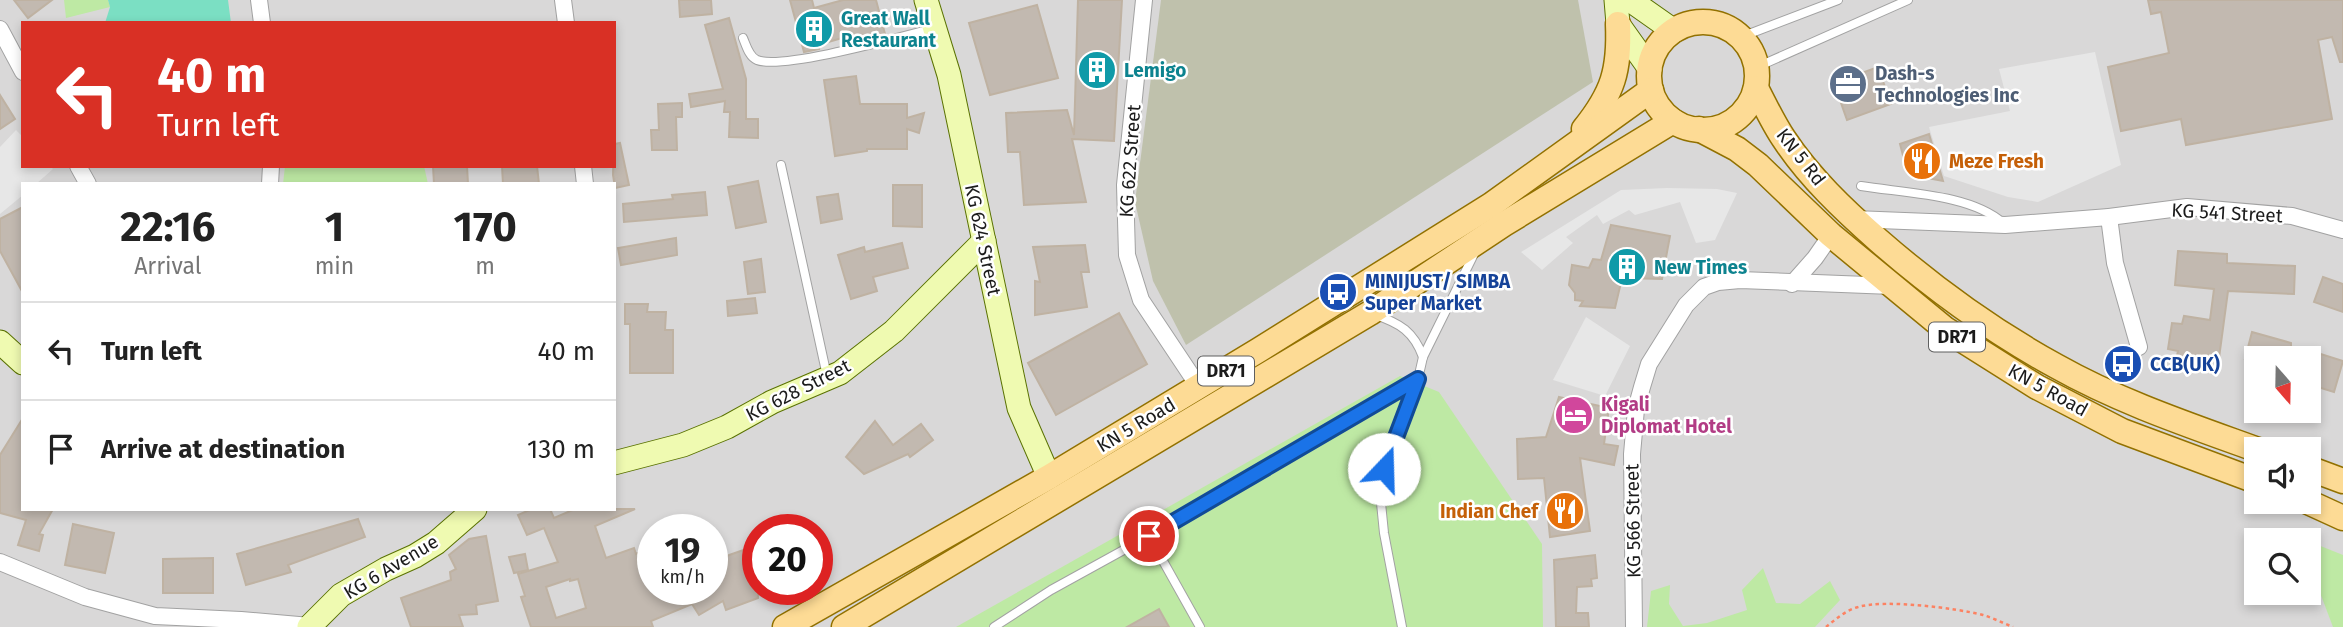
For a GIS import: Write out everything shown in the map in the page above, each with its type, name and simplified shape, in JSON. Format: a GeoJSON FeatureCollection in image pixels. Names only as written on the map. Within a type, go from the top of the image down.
{"type":"FeatureCollection","features":[{"type":"Feature","properties":{"kind":"main road","name":"KG 624 Street"},"geometry":{"type":"LineString","coordinates":[[926,0],[948,75],[1020,408],[1049,477]]}},
{"type":"Feature","properties":{"kind":"main road"},"geometry":{"type":"LineString","coordinates":[[1630,0],[1674,31],[1704,22],[1718,24],[1741,37]]}},
{"type":"Feature","properties":{"kind":"main road"},"geometry":{"type":"LineString","coordinates":[[1617,12],[1650,80],[1656,102],[1673,121]]}},
{"type":"Feature","properties":{"kind":"main road"},"geometry":{"type":"LineString","coordinates":[[1566,151],[1606,99],[1615,79],[1619,50],[1617,12]]}},
{"type":"Feature","properties":{"kind":"main road","name":"DR71"},"geometry":{"type":"LineString","coordinates":[[1650,80],[1659,46],[1674,31]]}},
{"type":"Feature","properties":{"kind":"main road","name":"DR71"},"geometry":{"type":"LineString","coordinates":[[1741,37],[1754,56],[1756,78]]}},
{"type":"Feature","properties":{"kind":"main road"},"geometry":{"type":"LineString","coordinates":[[1699,129],[1724,125],[1735,119],[1752,100],[1756,78]]}},
{"type":"Feature","properties":{"kind":"main road","name":"KN 5 Rd"},"geometry":{"type":"LineString","coordinates":[[1756,78],[1785,140],[1818,182],[1854,219]]}},
{"type":"Feature","properties":{"kind":"main road","name":"KN 5 Road"},"geometry":{"type":"LineString","coordinates":[[844,627],[1370,313],[1478,242],[1498,214],[1566,151],[1650,80]]}},
{"type":"Feature","properties":{"kind":"main road","name":"KN 5 Road"},"geometry":{"type":"LineString","coordinates":[[785,627],[1049,477],[1498,214],[1673,121]]}},
{"type":"Feature","properties":{"kind":"main road","name":"DR71"},"geometry":{"type":"LineString","coordinates":[[1673,121],[1699,129]]}},
{"type":"Feature","properties":{"kind":"main road","name":"KN 5 Road"},"geometry":{"type":"LineString","coordinates":[[1699,129],[1737,149],[1758,164],[1831,235],[1945,329],[2037,387],[2122,431],[2244,477]]}},
{"type":"Feature","properties":{"kind":"main road","name":"KN 5 Road"},"geometry":{"type":"LineString","coordinates":[[1854,219],[1913,270],[1964,309],[2057,367],[2187,425],[2244,445]]}},
{"type":"Feature","properties":{"kind":"main road","name":"KG 628 Street"},"geometry":{"type":"LineString","coordinates":[[616,462],[716,432],[772,402],[840,373],[894,331],[984,242]]}},
{"type":"Feature","properties":{"kind":"main road"},"geometry":{"type":"LineString","coordinates":[[0,342],[21,361]]}},
{"type":"Feature","properties":{"kind":"main road"},"geometry":{"type":"LineString","coordinates":[[2321,473],[2343,481]]}},
{"type":"Feature","properties":{"kind":"main road"},"geometry":{"type":"LineString","coordinates":[[2321,508],[2343,518]]}},
{"type":"Feature","properties":{"kind":"main road","name":"KG 6 Avenue"},"geometry":{"type":"LineString","coordinates":[[309,627],[341,595],[415,556],[473,511]]}},
{"type":"Feature","properties":{"kind":"street"},"geometry":{"type":"LineString","coordinates":[[260,0],[262,21]]}},
{"type":"Feature","properties":{"kind":"street"},"geometry":{"type":"LineString","coordinates":[[563,0],[566,21]]}},
{"type":"Feature","properties":{"kind":"street","name":"KG 622 Street"},"geometry":{"type":"LineString","coordinates":[[1144,0],[1125,185],[1127,255],[1141,300],[1199,387]]}},
{"type":"Feature","properties":{"kind":"street"},"geometry":{"type":"LineString","coordinates":[[0,29],[21,68]]}},
{"type":"Feature","properties":{"kind":"street","name":"KG 541 Street"},"geometry":{"type":"LineString","coordinates":[[1854,219],[2005,225],[2109,217],[2166,209],[2216,208],[2292,216],[2343,230]]}},
{"type":"Feature","properties":{"kind":"street"},"geometry":{"type":"LineString","coordinates":[[2109,217],[2115,263],[2139,347]]}},
{"type":"Feature","properties":{"kind":"street"},"geometry":{"type":"LineString","coordinates":[[1792,284],[1831,235]]}},
{"type":"Feature","properties":{"kind":"street","name":"KG 566 Street"},"geometry":{"type":"LineString","coordinates":[[1634,627],[1632,454],[1636,409],[1649,364],[1686,305],[1704,287],[1718,282],[1740,280],[1892,286]]}},
{"type":"Feature","properties":{"kind":"street"},"geometry":{"type":"LineString","coordinates":[[0,562],[85,597],[155,617],[241,620],[309,627]]}},
{"type":"Feature","properties":{"kind":"lane"},"geometry":{"type":"LineString","coordinates":[[1741,37],[1838,0]]}},
{"type":"Feature","properties":{"kind":"lane"},"geometry":{"type":"LineString","coordinates":[[1756,78],[1908,0]]}},
{"type":"Feature","properties":{"kind":"lane"},"geometry":{"type":"LineString","coordinates":[[743,38],[753,58],[774,62],[841,51],[934,28]]}},
{"type":"Feature","properties":{"kind":"lane"},"geometry":{"type":"LineString","coordinates":[[781,165],[828,379]]}},
{"type":"Feature","properties":{"kind":"lane"},"geometry":{"type":"LineString","coordinates":[[1861,186],[1947,200],[1984,210],[2005,225]]}},
{"type":"Feature","properties":{"kind":"lane"},"geometry":{"type":"LineString","coordinates":[[1399,626],[1384,533],[1381,486],[1384,469],[1418,379],[1423,357],[1468,268],[1478,242]]}},
{"type":"Feature","properties":{"kind":"lane"},"geometry":{"type":"LineString","coordinates":[[1370,313],[1399,324],[1409,332],[1418,343],[1423,357]]}},
{"type":"Feature","properties":{"kind":"lane"},"geometry":{"type":"LineString","coordinates":[[994,627],[1051,590],[1418,379]]}},
{"type":"Feature","properties":{"kind":"lane"},"geometry":{"type":"LineString","coordinates":[[1149,536],[1200,627]]}},
{"type":"Feature","properties":{"kind":"path"},"geometry":{"type":"LineString","coordinates":[[1826,627],[1841,615],[1859,607],[1886,604],[1931,607],[1982,615],[2013,627]]}},
{"type":"Feature","properties":{"kind":"shaded area"},"geometry":{"type":"Polygon","coordinates":[[[0,0],[2343,0],[2343,627],[0,627],[0,0]]]}},
{"type":"Feature","properties":{"kind":"shaded area"},"geometry":{"type":"Polygon","coordinates":[[[1161,0],[1578,0],[1593,82],[1186,345],[1153,281],[1135,202],[1161,0]]]}},
{"type":"Feature","properties":{"kind":"shaded area"},"geometry":{"type":"Polygon","coordinates":[[[2095,52],[2121,165],[2038,202],[2008,197],[1944,176],[1929,127],[2010,111],[1999,69],[2095,52]]]}},
{"type":"Feature","properties":{"kind":"shaded area"},"geometry":{"type":"Polygon","coordinates":[[[16,130],[21,135],[21,168],[53,169],[38,182],[21,182],[21,197],[0,214],[0,147],[16,130]]]}},
{"type":"Feature","properties":{"kind":"shaded area"},"geometry":{"type":"Polygon","coordinates":[[[1717,189],[1737,193],[1715,240],[1696,243],[1680,202],[1635,215],[1629,210],[1603,224],[1597,215],[1566,237],[1573,243],[1542,270],[1521,252],[1621,190],[1717,189]]]}},
{"type":"Feature","properties":{"kind":"shaded area"},"geometry":{"type":"Polygon","coordinates":[[[1586,317],[1630,346],[1605,396],[1553,380],[1586,317]]]}},
{"type":"Feature","properties":{"kind":"green space"},"geometry":{"type":"Polygon","coordinates":[[[64,0],[108,0],[110,7],[66,18],[64,0]]]}},
{"type":"Feature","properties":{"kind":"green space"},"geometry":{"type":"Polygon","coordinates":[[[108,0],[228,0],[231,21],[106,21],[110,7],[108,0]]]}},
{"type":"Feature","properties":{"kind":"green space"},"geometry":{"type":"Polygon","coordinates":[[[285,168],[424,168],[428,182],[283,182],[285,168]]]}},
{"type":"Feature","properties":{"kind":"green space"},"geometry":{"type":"Polygon","coordinates":[[[1400,376],[1439,392],[1542,544],[1543,627],[956,627],[1400,376]]]}},
{"type":"Feature","properties":{"kind":"green space"},"geometry":{"type":"Polygon","coordinates":[[[2321,546],[2343,555],[2343,627],[2333,627],[2321,595],[2321,546]]]}},
{"type":"Feature","properties":{"kind":"green space"},"geometry":{"type":"Polygon","coordinates":[[[1763,568],[1776,603],[1800,604],[1830,581],[1840,600],[1815,627],[1647,627],[1651,591],[1670,585],[1669,604],[1683,626],[1707,623],[1747,610],[1742,590],[1763,568]]]}},
{"type":"Feature","properties":{"kind":"building"},"geometry":{"type":"Polygon","coordinates":[[[14,0],[52,0],[28,18],[14,0]]]}},
{"type":"Feature","properties":{"kind":"building"},"geometry":{"type":"Polygon","coordinates":[[[679,0],[711,0],[712,14],[680,17],[679,0]]]}},
{"type":"Feature","properties":{"kind":"building"},"geometry":{"type":"Polygon","coordinates":[[[790,0],[812,0],[814,8],[843,0],[876,0],[885,34],[844,44],[842,38],[818,45],[819,49],[804,52],[790,0]]]}},
{"type":"Feature","properties":{"kind":"building"},"geometry":{"type":"Polygon","coordinates":[[[1078,0],[1122,0],[1114,141],[1072,139],[1086,202],[1024,205],[1020,152],[1008,152],[1006,113],[1067,110],[1074,135],[1078,0]]]}},
{"type":"Feature","properties":{"kind":"building"},"geometry":{"type":"Polygon","coordinates":[[[2148,0],[2343,0],[2343,62],[2340,62],[2332,37],[2318,40],[2332,119],[2186,145],[2181,119],[2121,131],[2108,67],[2169,53],[2161,12],[2151,14],[2148,0]]]}},
{"type":"Feature","properties":{"kind":"building"},"geometry":{"type":"Polygon","coordinates":[[[1037,5],[1058,78],[990,95],[969,23],[1037,5]]]}},
{"type":"Feature","properties":{"kind":"building"},"geometry":{"type":"Polygon","coordinates":[[[729,18],[746,79],[746,119],[758,119],[758,138],[729,137],[730,112],[724,112],[725,101],[691,107],[689,94],[723,89],[705,25],[729,18]]]}},
{"type":"Feature","properties":{"kind":"building"},"geometry":{"type":"Polygon","coordinates":[[[1878,67],[1891,104],[1847,120],[1834,83],[1878,67]]]}},
{"type":"Feature","properties":{"kind":"building"},"geometry":{"type":"Polygon","coordinates":[[[856,76],[860,104],[907,104],[907,118],[924,113],[919,133],[907,129],[907,149],[867,149],[835,156],[824,80],[856,76]]]}},
{"type":"Feature","properties":{"kind":"building"},"geometry":{"type":"Polygon","coordinates":[[[0,95],[15,119],[0,129],[0,95]]]}},
{"type":"Feature","properties":{"kind":"building"},"geometry":{"type":"Polygon","coordinates":[[[682,103],[682,117],[676,117],[677,150],[652,150],[651,130],[659,130],[658,104],[682,103]]]}},
{"type":"Feature","properties":{"kind":"building"},"geometry":{"type":"Polygon","coordinates":[[[1929,134],[1943,181],[1912,175],[1905,163],[1900,144],[1929,134]]]}},
{"type":"Feature","properties":{"kind":"building"},"geometry":{"type":"Polygon","coordinates":[[[620,143],[629,185],[616,188],[613,175],[613,168],[616,168],[616,144],[620,143]]]}},
{"type":"Feature","properties":{"kind":"building"},"geometry":{"type":"Polygon","coordinates":[[[433,168],[467,168],[468,182],[434,182],[433,168]]]}},
{"type":"Feature","properties":{"kind":"building"},"geometry":{"type":"Polygon","coordinates":[[[502,168],[537,168],[539,182],[503,182],[502,168]]]}},
{"type":"Feature","properties":{"kind":"building"},"geometry":{"type":"Polygon","coordinates":[[[758,181],[766,222],[736,228],[728,187],[758,181]]]}},
{"type":"Feature","properties":{"kind":"building"},"geometry":{"type":"Polygon","coordinates":[[[893,185],[922,185],[922,227],[893,226],[893,185]]]}},
{"type":"Feature","properties":{"kind":"building"},"geometry":{"type":"Polygon","coordinates":[[[705,192],[707,215],[624,222],[623,204],[673,199],[672,195],[705,192]]]}},
{"type":"Feature","properties":{"kind":"building"},"geometry":{"type":"Polygon","coordinates":[[[838,194],[842,219],[821,223],[817,197],[838,194]]]}},
{"type":"Feature","properties":{"kind":"building"},"geometry":{"type":"Polygon","coordinates":[[[21,208],[21,289],[0,251],[0,219],[21,208]]]}},
{"type":"Feature","properties":{"kind":"building","name":"New Times"},"geometry":{"type":"Polygon","coordinates":[[[1611,225],[1670,236],[1662,279],[1622,278],[1615,308],[1580,306],[1583,301],[1575,300],[1575,293],[1569,285],[1572,265],[1589,268],[1593,259],[1601,260],[1611,225]]]}},
{"type":"Feature","properties":{"kind":"building"},"geometry":{"type":"Polygon","coordinates":[[[676,238],[677,255],[621,265],[618,248],[676,238]]]}},
{"type":"Feature","properties":{"kind":"building"},"geometry":{"type":"Polygon","coordinates":[[[902,243],[908,268],[873,277],[877,291],[851,299],[838,255],[864,247],[865,252],[902,243]]]}},
{"type":"Feature","properties":{"kind":"building"},"geometry":{"type":"Polygon","coordinates":[[[1085,245],[1089,272],[1081,272],[1087,307],[1035,315],[1035,281],[1040,282],[1033,247],[1085,245]]]}},
{"type":"Feature","properties":{"kind":"building"},"geometry":{"type":"Polygon","coordinates":[[[2178,251],[2227,254],[2227,263],[2295,266],[2294,294],[2228,291],[2219,358],[2199,355],[2197,364],[2176,360],[2178,351],[2168,349],[2172,323],[2182,324],[2184,316],[2210,320],[2214,289],[2175,285],[2178,251]]]}},
{"type":"Feature","properties":{"kind":"building"},"geometry":{"type":"Polygon","coordinates":[[[761,259],[765,292],[748,294],[744,262],[761,259]]]}},
{"type":"Feature","properties":{"kind":"building"},"geometry":{"type":"Polygon","coordinates":[[[2323,277],[2343,284],[2343,312],[2314,302],[2323,277]]]}},
{"type":"Feature","properties":{"kind":"building"},"geometry":{"type":"Polygon","coordinates":[[[755,298],[757,313],[728,316],[727,301],[755,298]]]}},
{"type":"Feature","properties":{"kind":"building"},"geometry":{"type":"Polygon","coordinates":[[[625,304],[648,304],[647,312],[666,312],[665,330],[673,330],[673,373],[630,373],[630,324],[625,324],[625,304]]]}},
{"type":"Feature","properties":{"kind":"building"},"geometry":{"type":"Polygon","coordinates":[[[1119,313],[1147,364],[1056,415],[1028,363],[1119,313]]]}},
{"type":"Feature","properties":{"kind":"building"},"geometry":{"type":"Polygon","coordinates":[[[2252,332],[2291,343],[2291,346],[2248,346],[2252,332]]]}},
{"type":"Feature","properties":{"kind":"building"},"geometry":{"type":"Polygon","coordinates":[[[2321,354],[2343,361],[2334,392],[2321,388],[2321,354]]]}},
{"type":"Feature","properties":{"kind":"building"},"geometry":{"type":"Polygon","coordinates":[[[1559,397],[1609,408],[1604,444],[1618,446],[1614,465],[1580,458],[1590,531],[1550,537],[1544,478],[1518,479],[1517,439],[1546,437],[1559,397]]]}},
{"type":"Feature","properties":{"kind":"building"},"geometry":{"type":"Polygon","coordinates":[[[21,421],[21,511],[52,511],[39,534],[43,535],[39,551],[18,545],[26,520],[0,513],[0,455],[21,421]]]}},
{"type":"Feature","properties":{"kind":"building"},"geometry":{"type":"Polygon","coordinates":[[[875,421],[893,445],[921,424],[933,440],[910,457],[908,454],[864,474],[846,457],[875,421]]]}},
{"type":"Feature","properties":{"kind":"building"},"geometry":{"type":"Polygon","coordinates":[[[635,509],[595,526],[606,558],[634,548],[637,554],[637,605],[690,605],[651,621],[653,627],[531,627],[521,597],[525,596],[518,574],[558,562],[544,528],[527,535],[518,515],[527,511],[551,511],[554,518],[570,511],[635,509]],[[578,579],[546,587],[556,618],[586,608],[578,579]]]}},
{"type":"Feature","properties":{"kind":"building"},"geometry":{"type":"Polygon","coordinates":[[[358,519],[365,537],[288,565],[291,572],[246,585],[237,554],[358,519]]]}},
{"type":"Feature","properties":{"kind":"building"},"geometry":{"type":"Polygon","coordinates":[[[73,524],[114,533],[105,573],[65,565],[73,524]]]}},
{"type":"Feature","properties":{"kind":"building"},"geometry":{"type":"Polygon","coordinates":[[[486,536],[498,601],[476,605],[477,614],[459,615],[463,627],[411,627],[401,598],[451,580],[450,572],[456,569],[449,555],[469,539],[486,536]]]}},
{"type":"Feature","properties":{"kind":"building"},"geometry":{"type":"Polygon","coordinates":[[[742,551],[742,604],[726,610],[728,555],[742,551]]]}},
{"type":"Feature","properties":{"kind":"building"},"geometry":{"type":"Polygon","coordinates":[[[525,554],[528,570],[514,573],[509,557],[525,554]]]}},
{"type":"Feature","properties":{"kind":"building"},"geometry":{"type":"Polygon","coordinates":[[[1595,555],[1597,578],[1591,579],[1592,586],[1577,587],[1576,613],[1588,613],[1589,627],[1556,627],[1554,560],[1595,555]]]}},
{"type":"Feature","properties":{"kind":"building"},"geometry":{"type":"Polygon","coordinates":[[[213,558],[213,593],[163,593],[163,559],[213,558]]]}},
{"type":"Feature","properties":{"kind":"building"},"geometry":{"type":"Polygon","coordinates":[[[693,605],[716,605],[699,615],[693,605]]]}},
{"type":"Feature","properties":{"kind":"building"},"geometry":{"type":"Polygon","coordinates":[[[1159,609],[1169,627],[1127,627],[1159,609]]]}},
{"type":"Feature","properties":{"kind":"place","name":"Great Wall Restaurant"},"geometry":{"type":"Point","coordinates":[814,29]}},
{"type":"Feature","properties":{"kind":"place","name":"Lemigo"},"geometry":{"type":"Point","coordinates":[1097,70]}},
{"type":"Feature","properties":{"kind":"place","name":"Dash-s Technologies Inc"},"geometry":{"type":"Point","coordinates":[1848,84]}},
{"type":"Feature","properties":{"kind":"place","name":"Meze Fresh"},"geometry":{"type":"Point","coordinates":[1922,161]}},
{"type":"Feature","properties":{"kind":"place","name":"New Times"},"geometry":{"type":"Point","coordinates":[1627,267]}},
{"type":"Feature","properties":{"kind":"place","name":"MINIJUST/ SIMBA Super Market"},"geometry":{"type":"Point","coordinates":[1338,292]}},
{"type":"Feature","properties":{"kind":"place","name":"CCB(UK)"},"geometry":{"type":"Point","coordinates":[2123,364]}},
{"type":"Feature","properties":{"kind":"place","name":"Kigali Diplomat Hotel"},"geometry":{"type":"Point","coordinates":[1574,415]}},
{"type":"Feature","properties":{"kind":"place","name":"Indian Chef"},"geometry":{"type":"Point","coordinates":[1565,511]}},
{"type":"Feature","properties":{"kind":"route"},"geometry":{"type":"LineString","coordinates":[[1149,536],[1418,379],[1384,469]]}}]}
